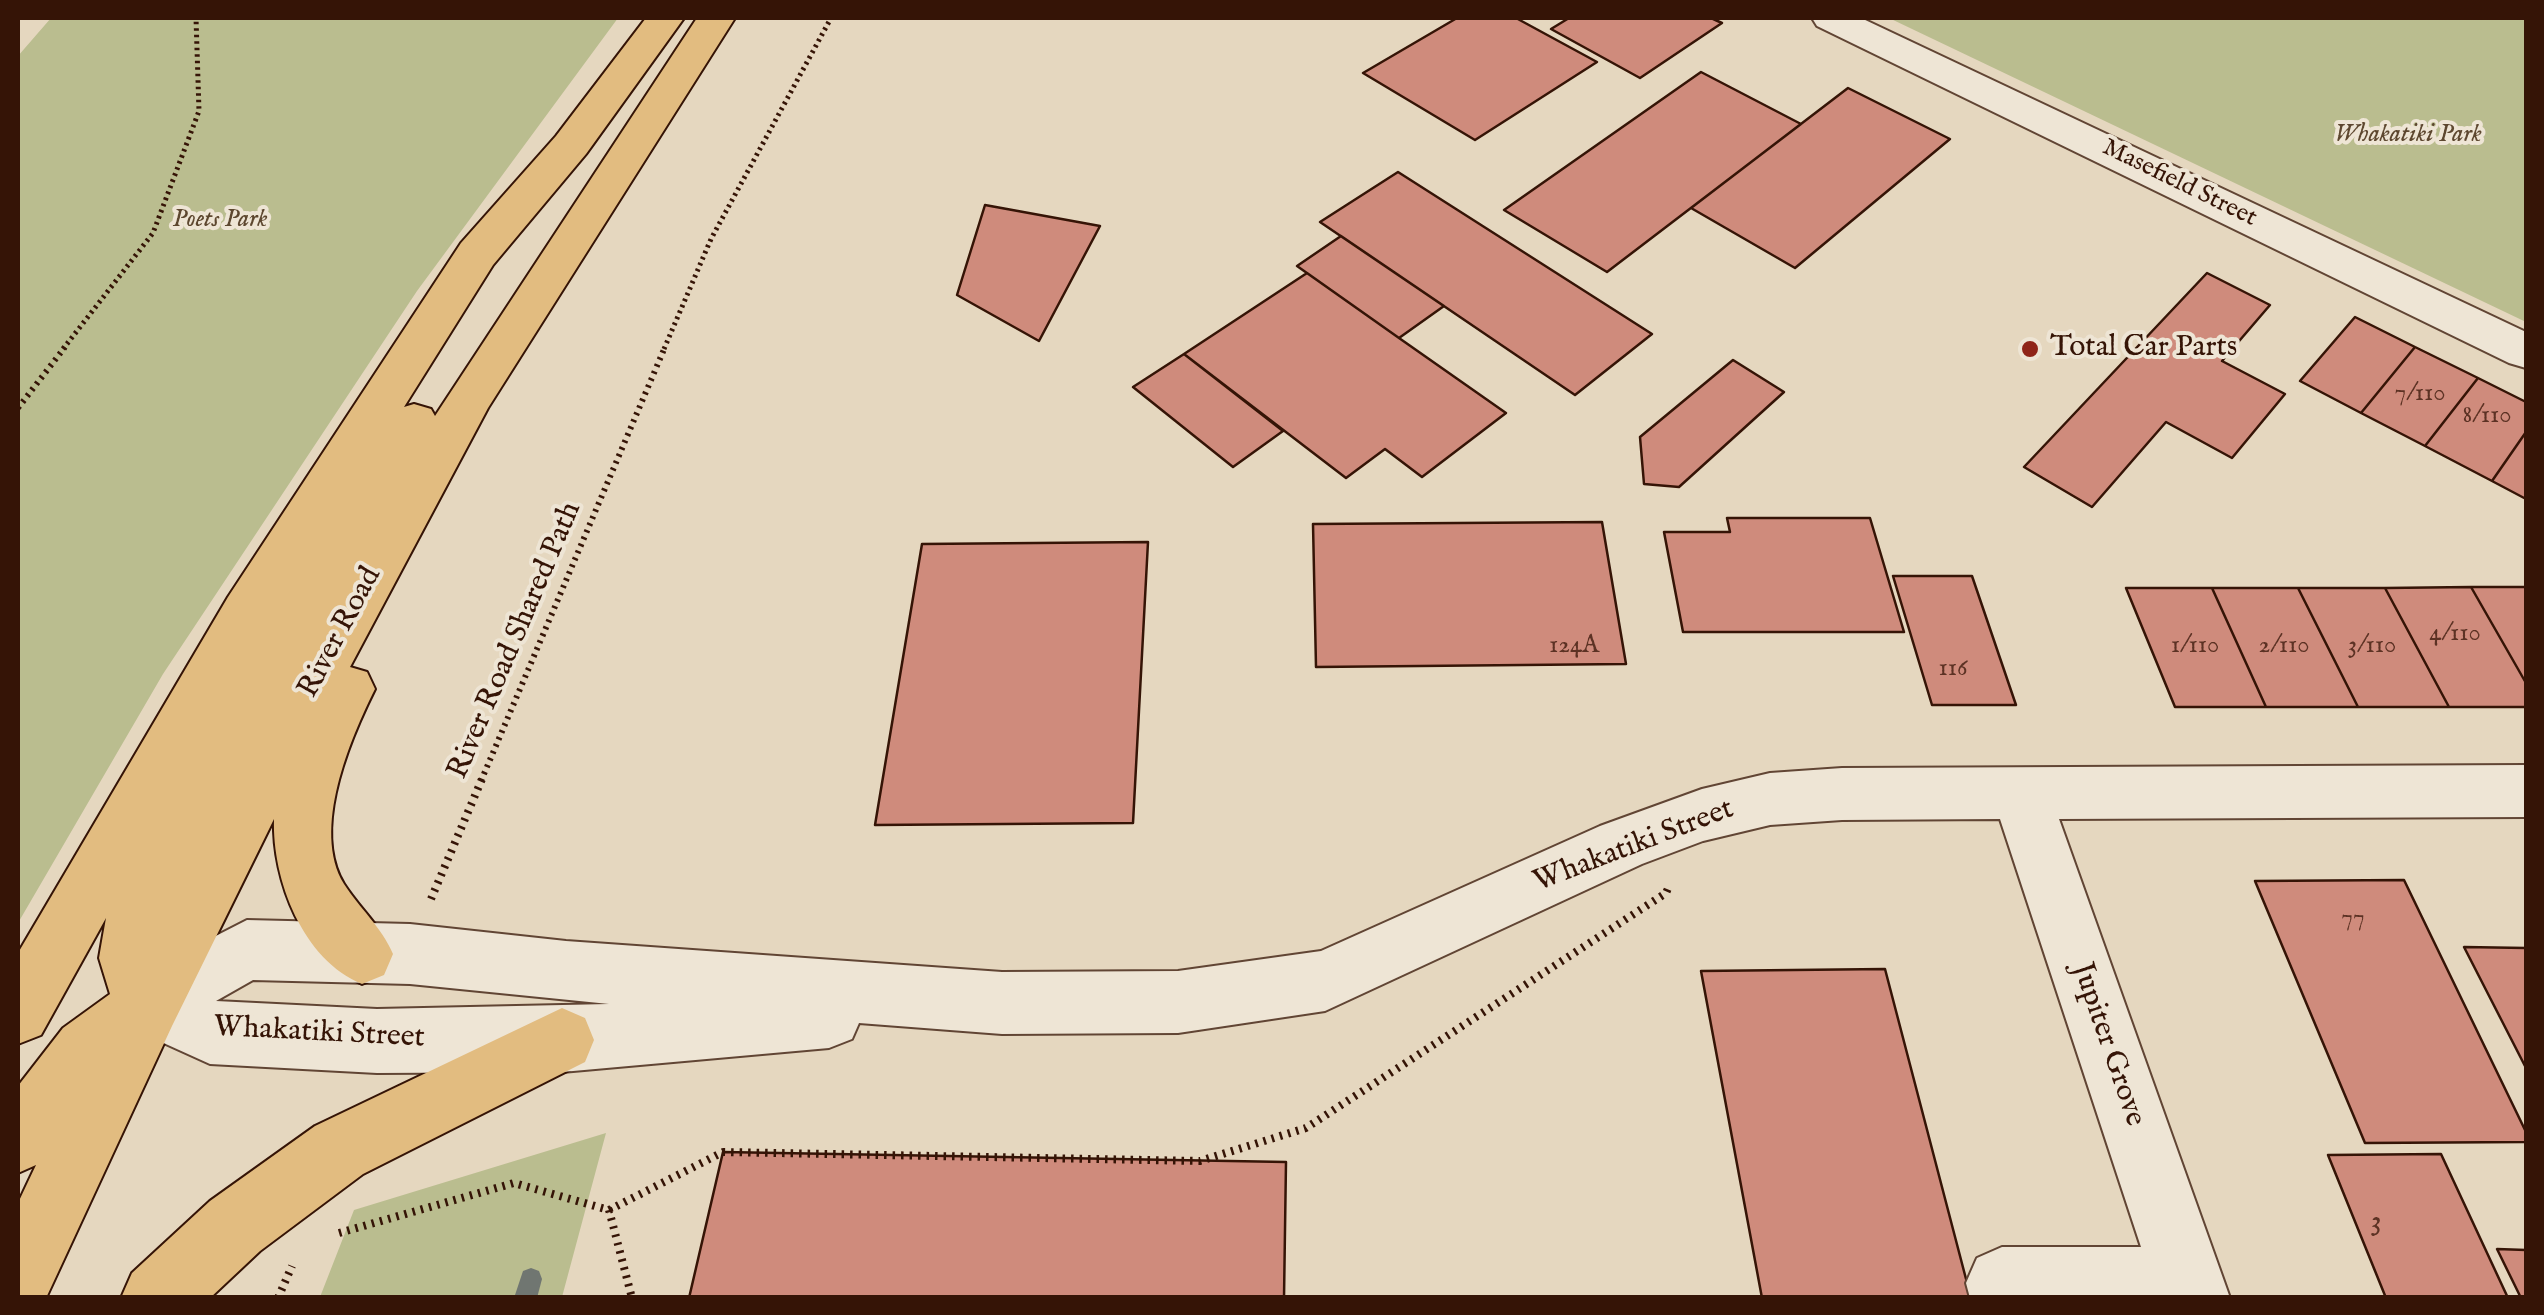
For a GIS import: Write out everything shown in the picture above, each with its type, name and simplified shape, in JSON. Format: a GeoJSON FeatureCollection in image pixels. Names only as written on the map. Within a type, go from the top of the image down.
{"type":"FeatureCollection","features":[{"type":"Feature","properties":{"kind":"highway"},"geometry":{"type":"LineString","coordinates":[[18,1013],[247,612],[477,254],[571,146],[665,18]]}},
{"type":"Feature","properties":{"kind":"highway","name":"River Road"},"geometry":{"type":"LineString","coordinates":[[18,1278],[149,1004],[361,592],[469,399],[716,18]]}},
{"type":"Feature","properties":{"kind":"highway"},"geometry":{"type":"LineString","coordinates":[[18,1139],[86,1051],[149,1004],[136,988],[127,954],[132,924],[150,880],[508,263],[571,146]]}},
{"type":"Feature","properties":{"kind":"highway"},"geometry":{"type":"LineString","coordinates":[[386,954],[317,895],[302,856],[304,797],[338,706],[534,338],[549,280]]}},
{"type":"Feature","properties":{"kind":"highway"},"geometry":{"type":"LineString","coordinates":[[157,1298],[235,1226],[339,1150],[562,1040]]}},
{"type":"Feature","properties":{"kind":"street","name":"Masefield Street"},"geometry":{"type":"LineString","coordinates":[[1831,18],[2526,350]]}},
{"type":"Feature","properties":{"kind":"street","name":"Whakatiki Street"},"geometry":{"type":"LineString","coordinates":[[149,1004],[210,1032],[377,1040],[562,1040],[1002,1003],[1178,1002],[1325,981],[1621,845],[1702,815],[1770,800],[1842,794],[2526,790]]}},
{"type":"Feature","properties":{"kind":"street","name":"Jupiter Grove"},"geometry":{"type":"LineString","coordinates":[[2021,793],[2191,1290]]}},
{"type":"Feature","properties":{"kind":"street","name":"Whakatiki Street"},"geometry":{"type":"LineString","coordinates":[[149,1004],[247,950],[386,954],[1002,1003]]}},
{"type":"Feature","properties":{"kind":"street"},"geometry":{"type":"LineString","coordinates":[[2006,1298],[2002,1283],[2191,1290]]}},
{"type":"Feature","properties":{"kind":"path"},"geometry":{"type":"LineString","coordinates":[[18,408],[153,233],[199,111],[196,18]]}},
{"type":"Feature","properties":{"kind":"path","name":"River Road Shared Path"},"geometry":{"type":"LineString","coordinates":[[386,954],[712,239],[831,18]]}},
{"type":"Feature","properties":{"kind":"path"},"geometry":{"type":"LineString","coordinates":[[329,1240],[346,1230],[514,1182],[609,1210],[723,1152],[1200,1160],[1306,1128],[1666,893],[1702,815]]}},
{"type":"Feature","properties":{"kind":"path"},"geometry":{"type":"LineString","coordinates":[[609,1210],[632,1298]]}},
{"type":"Feature","properties":{"kind":"path"},"geometry":{"type":"LineString","coordinates":[[278,1298],[295,1259]]}},
{"type":"Feature","properties":{"kind":"green space","name":"Poets Park"},"geometry":{"type":"Polygon","coordinates":[[[51,18],[618,18],[417,291],[163,674],[18,923],[18,56],[51,18]]]}},
{"type":"Feature","properties":{"kind":"green space","name":"Whakatiki Park"},"geometry":{"type":"Polygon","coordinates":[[[1889,18],[2526,18],[2526,322],[1889,18]]]}},
{"type":"Feature","properties":{"kind":"green space"},"geometry":{"type":"Polygon","coordinates":[[[606,1133],[562,1297],[320,1297],[354,1210],[606,1133]]]}},
{"type":"Feature","properties":{"kind":"building"},"geometry":{"type":"Polygon","coordinates":[[[1457,18],[1516,18],[1597,62],[1475,140],[1363,73],[1457,18]]]}},
{"type":"Feature","properties":{"kind":"building"},"geometry":{"type":"Polygon","coordinates":[[[1569,18],[1711,18],[1722,23],[1640,78],[1551,29],[1569,18]]]}},
{"type":"Feature","properties":{"kind":"building"},"geometry":{"type":"Polygon","coordinates":[[[1701,72],[1801,124],[1607,272],[1504,210],[1701,72]]]}},
{"type":"Feature","properties":{"kind":"building"},"geometry":{"type":"Polygon","coordinates":[[[1848,88],[1950,139],[1795,268],[1691,208],[1848,88]]]}},
{"type":"Feature","properties":{"kind":"building"},"geometry":{"type":"Polygon","coordinates":[[[1398,172],[1652,334],[1575,395],[1320,222],[1398,172]]]}},
{"type":"Feature","properties":{"kind":"building"},"geometry":{"type":"Polygon","coordinates":[[[985,205],[1100,226],[1039,341],[957,295],[985,205]]]}},
{"type":"Feature","properties":{"kind":"building"},"geometry":{"type":"Polygon","coordinates":[[[1341,236],[1444,306],[1399,338],[1297,266],[1341,236]]]}},
{"type":"Feature","properties":{"kind":"building"},"geometry":{"type":"Polygon","coordinates":[[[1307,273],[1506,413],[1422,477],[1385,449],[1346,478],[1184,354],[1307,273]]]}},
{"type":"Feature","properties":{"kind":"building"},"geometry":{"type":"Polygon","coordinates":[[[2207,273],[2270,305],[2222,361],[2285,394],[2232,458],[2166,422],[2092,507],[2024,467],[2207,273]]]}},
{"type":"Feature","properties":{"kind":"building"},"geometry":{"type":"Polygon","coordinates":[[[2355,317],[2415,347],[2361,413],[2300,381],[2355,317]]]}},
{"type":"Feature","properties":{"kind":"building"},"geometry":{"type":"Polygon","coordinates":[[[2415,347],[2478,378],[2425,446],[2361,413],[2415,347]]]}},
{"type":"Feature","properties":{"kind":"building"},"geometry":{"type":"Polygon","coordinates":[[[1184,354],[1283,431],[1233,467],[1133,387],[1184,354]]]}},
{"type":"Feature","properties":{"kind":"building"},"geometry":{"type":"Polygon","coordinates":[[[1733,360],[1784,392],[1679,487],[1644,484],[1640,437],[1733,360]]]}},
{"type":"Feature","properties":{"kind":"building"},"geometry":{"type":"Polygon","coordinates":[[[2478,378],[2526,402],[2526,432],[2492,481],[2425,446],[2478,378]]]}},
{"type":"Feature","properties":{"kind":"building"},"geometry":{"type":"Polygon","coordinates":[[[2526,432],[2526,499],[2492,481],[2526,432]]]}},
{"type":"Feature","properties":{"kind":"building"},"geometry":{"type":"Polygon","coordinates":[[[1727,518],[1870,518],[1904,632],[1683,632],[1664,532],[1730,532],[1727,518]]]}},
{"type":"Feature","properties":{"kind":"building"},"geometry":{"type":"Polygon","coordinates":[[[1602,522],[1626,664],[1316,667],[1313,524],[1602,522]]]}},
{"type":"Feature","properties":{"kind":"building"},"geometry":{"type":"Polygon","coordinates":[[[1148,542],[1133,823],[875,825],[922,544],[1148,542]]]}},
{"type":"Feature","properties":{"kind":"building"},"geometry":{"type":"Polygon","coordinates":[[[1893,576],[1972,576],[2016,705],[1932,705],[1893,576]]]}},
{"type":"Feature","properties":{"kind":"building"},"geometry":{"type":"Polygon","coordinates":[[[2471,587],[2526,587],[2526,683],[2471,587]]]}},
{"type":"Feature","properties":{"kind":"building"},"geometry":{"type":"Polygon","coordinates":[[[2471,587],[2526,683],[2526,707],[2449,707],[2385,588],[2471,587]]]}},
{"type":"Feature","properties":{"kind":"building"},"geometry":{"type":"Polygon","coordinates":[[[2126,588],[2212,588],[2266,707],[2175,707],[2126,588]]]}},
{"type":"Feature","properties":{"kind":"building"},"geometry":{"type":"Polygon","coordinates":[[[2212,588],[2298,588],[2358,707],[2266,707],[2212,588]]]}},
{"type":"Feature","properties":{"kind":"building"},"geometry":{"type":"Polygon","coordinates":[[[2298,588],[2385,588],[2449,707],[2358,707],[2298,588]]]}},
{"type":"Feature","properties":{"kind":"building"},"geometry":{"type":"Polygon","coordinates":[[[2404,880],[2526,1132],[2526,1142],[2365,1143],[2255,881],[2404,880]]]}},
{"type":"Feature","properties":{"kind":"building"},"geometry":{"type":"Polygon","coordinates":[[[2464,947],[2526,948],[2526,1068],[2464,947]]]}},
{"type":"Feature","properties":{"kind":"building"},"geometry":{"type":"Polygon","coordinates":[[[1885,969],[1971,1298],[1762,1298],[1701,971],[1885,969]]]}},
{"type":"Feature","properties":{"kind":"building"},"geometry":{"type":"Polygon","coordinates":[[[723,1152],[1286,1162],[1284,1298],[689,1298],[723,1152]]]}},
{"type":"Feature","properties":{"kind":"building"},"geometry":{"type":"Polygon","coordinates":[[[2441,1154],[2508,1298],[2386,1298],[2328,1155],[2441,1154]]]}},
{"type":"Feature","properties":{"kind":"building"},"geometry":{"type":"Polygon","coordinates":[[[2497,1249],[2526,1250],[2526,1298],[2521,1298],[2497,1249]]]}},
{"type":"Feature","properties":{"kind":"waterway"},"geometry":{"type":"LineString","coordinates":[[525,1298],[531,1279]]}},
{"type":"Feature","properties":{"kind":"place","name":"Total Car Parts"},"geometry":{"type":"Point","coordinates":[2030,349]}}]}
